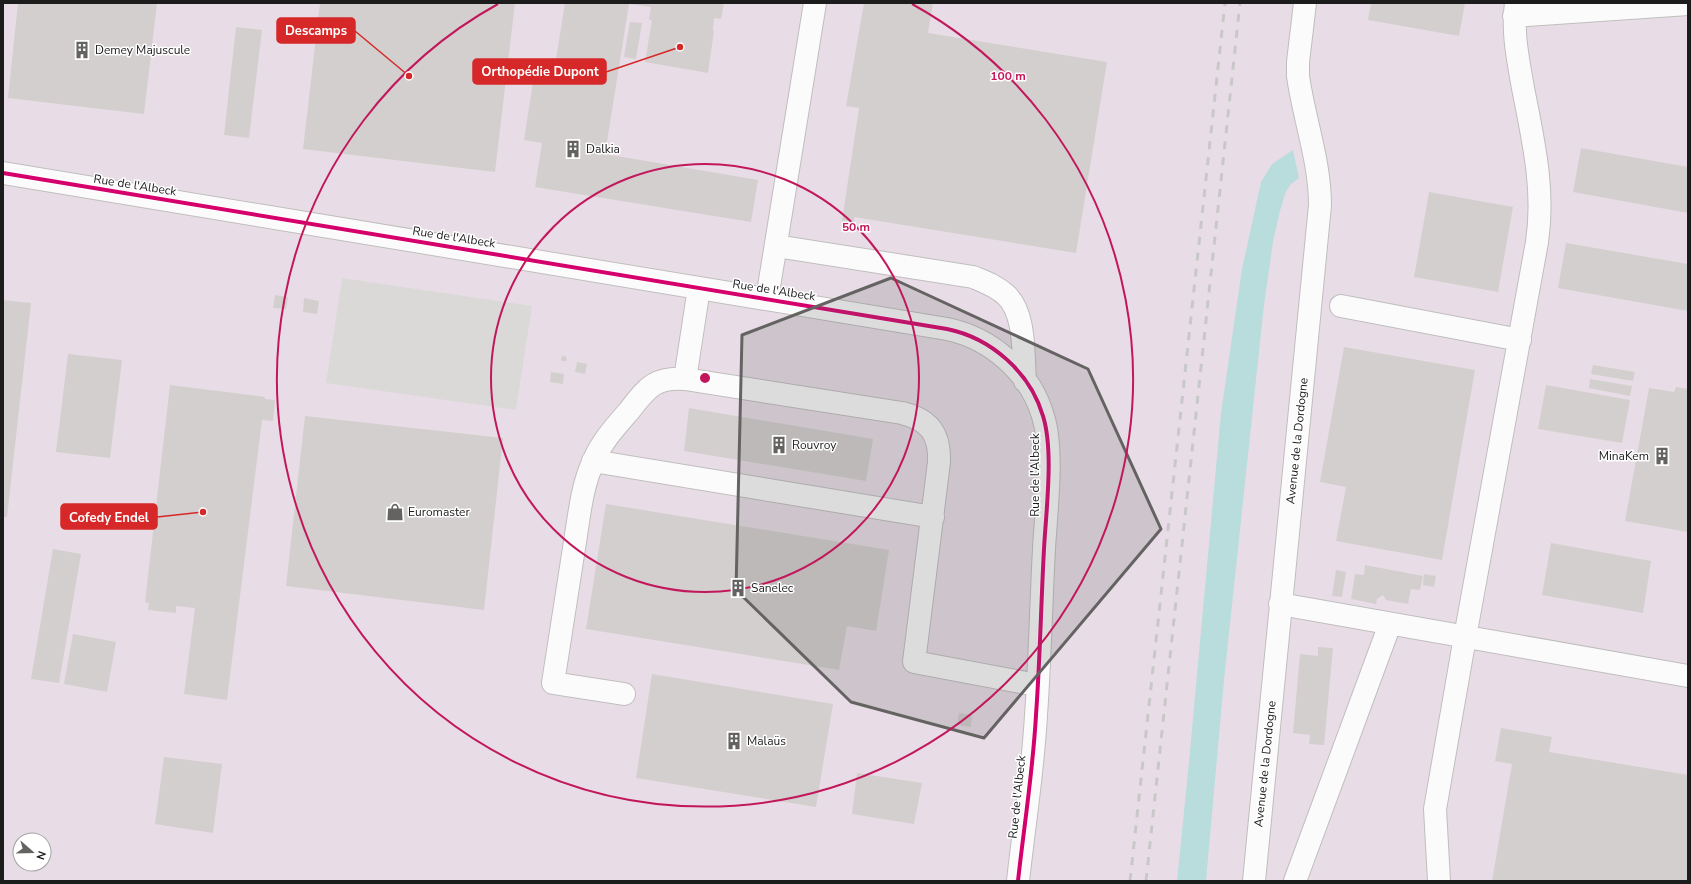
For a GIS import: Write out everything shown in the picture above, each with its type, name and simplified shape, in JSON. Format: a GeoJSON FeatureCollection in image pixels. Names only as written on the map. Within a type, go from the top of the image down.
{"type":"FeatureCollection","features":[{"type":"Feature","properties":{"kind":"street"},"geometry":{"type":"LineString","coordinates":[[767,299],[815,3]]}},
{"type":"Feature","properties":{"kind":"street","name":"Avenue de la Dordogne"},"geometry":{"type":"LineString","coordinates":[[1254,881],[1320,205],[1317,169],[1298,76],[1298,62],[1305,3]]}},
{"type":"Feature","properties":{"kind":"street"},"geometry":{"type":"LineString","coordinates":[[1439,881],[1435,809],[1465,637],[1538,242],[1541,208],[1536,156],[1515,44],[1515,9],[1688,4]]}},
{"type":"Feature","properties":{"kind":"street","name":"Rue de l'Albeck"},"geometry":{"type":"LineString","coordinates":[[3,173],[958,331],[977,338],[995,350],[1006,358],[1035,397],[1043,416],[1047,445],[1047,492],[1036,716],[1018,881]]}},
{"type":"Feature","properties":{"kind":"street"},"geometry":{"type":"LineString","coordinates":[[776,246],[973,277],[998,289],[1007,296],[1017,313],[1020,324],[1024,381]]}},
{"type":"Feature","properties":{"kind":"street"},"geometry":{"type":"LineString","coordinates":[[685,379],[699,288]]}},
{"type":"Feature","properties":{"kind":"street"},"geometry":{"type":"LineString","coordinates":[[1341,306],[1520,340]]}},
{"type":"Feature","properties":{"kind":"street"},"geometry":{"type":"LineString","coordinates":[[624,694],[553,683],[580,509],[587,477],[593,461],[601,446],[644,391],[652,384],[672,378],[902,413],[920,420],[933,431],[938,440],[940,450],[914,662],[1037,685]]}},
{"type":"Feature","properties":{"kind":"street"},"geometry":{"type":"LineString","coordinates":[[593,461],[932,517]]}},
{"type":"Feature","properties":{"kind":"street"},"geometry":{"type":"LineString","coordinates":[[1280,604],[1688,676]]}},
{"type":"Feature","properties":{"kind":"street"},"geometry":{"type":"LineString","coordinates":[[1296,881],[1390,624]]}},
{"type":"Feature","properties":{"kind":"highlighted area"},"geometry":{"type":"Polygon","coordinates":[[[891,278],[1088,369],[1161,529],[984,738],[851,702],[736,590],[742,335],[891,278]]]}},
{"type":"Feature","properties":{"kind":"shaded area"},"geometry":{"type":"Polygon","coordinates":[[[3,3],[1688,3],[1688,881],[3,881],[3,3]]]}},
{"type":"Feature","properties":{"kind":"shaded area"},"geometry":{"type":"Polygon","coordinates":[[[342,278],[532,306],[516,410],[326,383],[342,278]]]}},
{"type":"Feature","properties":{"kind":"water"},"geometry":{"type":"Polygon","coordinates":[[[1293,150],[1299,178],[1290,185],[1285,194],[1280,211],[1273,242],[1264,305],[1224,680],[1206,881],[1177,881],[1221,413],[1242,269],[1261,182],[1272,164],[1293,150]]]}},
{"type":"Feature","properties":{"kind":"building","name":"Demey Majuscule"},"geometry":{"type":"Polygon","coordinates":[[[18,3],[157,3],[144,114],[8,98],[18,3]]]}},
{"type":"Feature","properties":{"kind":"building"},"geometry":{"type":"Polygon","coordinates":[[[320,3],[515,3],[495,172],[303,149],[320,3]]]}},
{"type":"Feature","properties":{"kind":"building"},"geometry":{"type":"Polygon","coordinates":[[[565,3],[724,3],[721,19],[714,18],[714,31],[708,73],[645,62],[652,20],[649,20],[651,7],[629,4],[605,154],[758,180],[751,222],[535,187],[542,143],[524,140],[534,75],[553,78],[565,3]]]}},
{"type":"Feature","properties":{"kind":"building"},"geometry":{"type":"Polygon","coordinates":[[[864,3],[933,3],[928,33],[1107,62],[1076,253],[854,217],[853,228],[841,227],[859,108],[846,106],[864,3]]]}},
{"type":"Feature","properties":{"kind":"building"},"geometry":{"type":"Polygon","coordinates":[[[1371,3],[1465,3],[1459,36],[1368,20],[1371,3]]]}},
{"type":"Feature","properties":{"kind":"building"},"geometry":{"type":"Polygon","coordinates":[[[630,22],[642,23],[636,59],[624,57],[630,22]]]}},
{"type":"Feature","properties":{"kind":"building"},"geometry":{"type":"Polygon","coordinates":[[[236,27],[262,30],[249,138],[224,135],[236,27]]]}},
{"type":"Feature","properties":{"kind":"building"},"geometry":{"type":"Polygon","coordinates":[[[1581,148],[1688,167],[1688,213],[1573,192],[1581,148]]]}},
{"type":"Feature","properties":{"kind":"building"},"geometry":{"type":"Polygon","coordinates":[[[1429,192],[1513,207],[1498,292],[1414,277],[1429,192]]]}},
{"type":"Feature","properties":{"kind":"building"},"geometry":{"type":"Polygon","coordinates":[[[1566,243],[1688,264],[1688,311],[1558,288],[1566,243]]]}},
{"type":"Feature","properties":{"kind":"building"},"geometry":{"type":"Polygon","coordinates":[[[275,295],[288,297],[286,309],[273,308],[275,295]]]}},
{"type":"Feature","properties":{"kind":"building"},"geometry":{"type":"Polygon","coordinates":[[[304,298],[319,301],[317,314],[303,312],[304,298]]]}},
{"type":"Feature","properties":{"kind":"building"},"geometry":{"type":"Polygon","coordinates":[[[3,300],[31,303],[7,517],[3,517],[3,300]]]}},
{"type":"Feature","properties":{"kind":"building"},"geometry":{"type":"Polygon","coordinates":[[[1344,347],[1475,370],[1442,560],[1336,541],[1346,487],[1320,482],[1344,347]]]}},
{"type":"Feature","properties":{"kind":"building"},"geometry":{"type":"Polygon","coordinates":[[[68,354],[122,360],[110,458],[56,452],[68,354]]]}},
{"type":"Feature","properties":{"kind":"building"},"geometry":{"type":"Polygon","coordinates":[[[562,356],[565,356],[567,359],[566,361],[562,361],[562,356]]]}},
{"type":"Feature","properties":{"kind":"building"},"geometry":{"type":"Polygon","coordinates":[[[577,362],[587,364],[585,374],[575,372],[577,362]]]}},
{"type":"Feature","properties":{"kind":"building"},"geometry":{"type":"Polygon","coordinates":[[[1593,365],[1635,372],[1633,381],[1591,374],[1593,365]]]}},
{"type":"Feature","properties":{"kind":"building"},"geometry":{"type":"Polygon","coordinates":[[[551,372],[564,374],[563,384],[550,382],[551,372]]]}},
{"type":"Feature","properties":{"kind":"building"},"geometry":{"type":"Polygon","coordinates":[[[1590,379],[1632,386],[1630,396],[1589,388],[1590,379]]]}},
{"type":"Feature","properties":{"kind":"building"},"geometry":{"type":"Polygon","coordinates":[[[170,385],[265,397],[265,399],[275,400],[273,421],[262,420],[227,700],[184,694],[195,608],[176,606],[176,613],[148,610],[149,603],[145,602],[170,385]]]}},
{"type":"Feature","properties":{"kind":"building"},"geometry":{"type":"Polygon","coordinates":[[[1546,385],[1630,400],[1622,443],[1538,429],[1546,385]]]}},
{"type":"Feature","properties":{"kind":"building","name":"MinaKem"},"geometry":{"type":"Polygon","coordinates":[[[1676,387],[1688,389],[1688,532],[1625,521],[1649,388],[1674,392],[1676,387]]]}},
{"type":"Feature","properties":{"kind":"building","name":"Rouvroy"},"geometry":{"type":"Polygon","coordinates":[[[689,408],[873,439],[866,481],[684,451],[689,408]]]}},
{"type":"Feature","properties":{"kind":"building","name":"Euromaster"},"geometry":{"type":"Polygon","coordinates":[[[305,416],[503,438],[484,610],[286,586],[305,416]]]}},
{"type":"Feature","properties":{"kind":"building","name":"Sanelec"},"geometry":{"type":"Polygon","coordinates":[[[606,504],[889,550],[876,631],[847,626],[839,670],[586,629],[606,504]]]}},
{"type":"Feature","properties":{"kind":"building"},"geometry":{"type":"Polygon","coordinates":[[[1551,543],[1651,561],[1643,613],[1542,595],[1551,543]]]}},
{"type":"Feature","properties":{"kind":"building"},"geometry":{"type":"Polygon","coordinates":[[[53,549],[81,554],[59,683],[31,679],[53,549]]]}},
{"type":"Feature","properties":{"kind":"building"},"geometry":{"type":"Polygon","coordinates":[[[1365,565],[1423,576],[1420,590],[1411,589],[1408,604],[1386,600],[1383,595],[1377,599],[1376,604],[1351,599],[1355,574],[1364,575],[1365,565]]]}},
{"type":"Feature","properties":{"kind":"building"},"geometry":{"type":"Polygon","coordinates":[[[1336,570],[1346,572],[1342,597],[1332,596],[1336,570]]]}},
{"type":"Feature","properties":{"kind":"building"},"geometry":{"type":"Polygon","coordinates":[[[1424,574],[1436,576],[1434,587],[1423,585],[1424,574]]]}},
{"type":"Feature","properties":{"kind":"building"},"geometry":{"type":"Polygon","coordinates":[[[73,634],[116,642],[107,692],[64,684],[73,634]]]}},
{"type":"Feature","properties":{"kind":"building"},"geometry":{"type":"Polygon","coordinates":[[[1318,647],[1333,648],[1324,745],[1309,744],[1310,735],[1293,733],[1300,654],[1318,656],[1318,647]]]}},
{"type":"Feature","properties":{"kind":"building","name":"Malaüs"},"geometry":{"type":"Polygon","coordinates":[[[652,674],[833,704],[816,807],[636,778],[652,674]]]}},
{"type":"Feature","properties":{"kind":"building"},"geometry":{"type":"Polygon","coordinates":[[[959,713],[972,715],[971,727],[957,725],[959,713]]]}},
{"type":"Feature","properties":{"kind":"building"},"geometry":{"type":"Polygon","coordinates":[[[1501,728],[1552,737],[1549,752],[1688,775],[1688,881],[1492,881],[1512,764],[1495,761],[1501,728]]]}},
{"type":"Feature","properties":{"kind":"building"},"geometry":{"type":"Polygon","coordinates":[[[164,757],[222,764],[213,833],[155,824],[164,757]]]}},
{"type":"Feature","properties":{"kind":"building"},"geometry":{"type":"Polygon","coordinates":[[[857,773],[922,783],[914,824],[852,814],[857,773]]]}},
{"type":"Feature","properties":{"kind":"railway"},"geometry":{"type":"LineString","coordinates":[[1130,881],[1225,3]]}},
{"type":"Feature","properties":{"kind":"railway"},"geometry":{"type":"LineString","coordinates":[[1146,881],[1240,3]]}},
{"type":"Feature","properties":{"kind":"cycle path"},"geometry":{"type":"LineString","coordinates":[[3,173],[947,329],[979,340],[993,349],[1007,359],[1019,372],[1029,385],[1037,400],[1046,430],[1049,463],[1035,736],[1018,881]]}},
{"type":"Feature","properties":{"kind":"place","name":"Orthopédie Dupont"},"geometry":{"type":"Point","coordinates":[680,47]}},
{"type":"Feature","properties":{"kind":"place","name":"Demey Majuscule"},"geometry":{"type":"Point","coordinates":[82,50]}},
{"type":"Feature","properties":{"kind":"place","name":"Descamps"},"geometry":{"type":"Point","coordinates":[409,76]}},
{"type":"Feature","properties":{"kind":"place","name":"Dalkia"},"geometry":{"type":"Point","coordinates":[573,149]}},
{"type":"Feature","properties":{"kind":"place","name":"Rouvroy"},"geometry":{"type":"Point","coordinates":[779,445]}},
{"type":"Feature","properties":{"kind":"place","name":"MinaKem"},"geometry":{"type":"Point","coordinates":[1662,456]}},
{"type":"Feature","properties":{"kind":"place","name":"Cofedy Endel"},"geometry":{"type":"Point","coordinates":[203,512]}},
{"type":"Feature","properties":{"kind":"place","name":"Euromaster"},"geometry":{"type":"Point","coordinates":[395,512]}},
{"type":"Feature","properties":{"kind":"place","name":"Sanelec"},"geometry":{"type":"Point","coordinates":[738,588]}},
{"type":"Feature","properties":{"kind":"place","name":"Malaüs"},"geometry":{"type":"Point","coordinates":[734,741]}}]}
